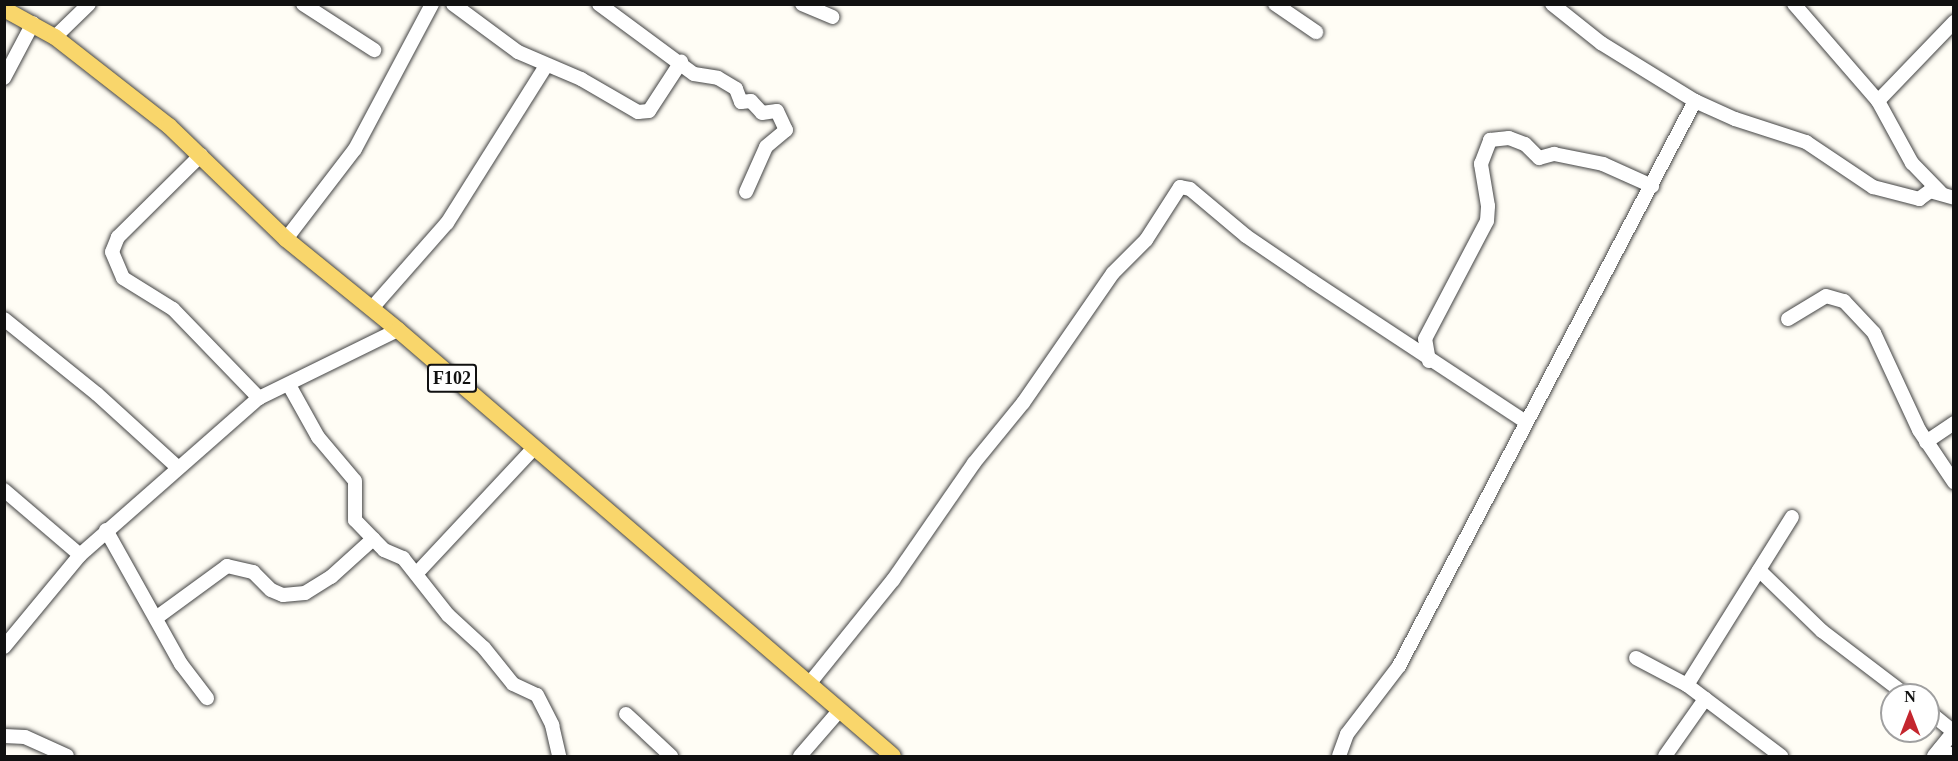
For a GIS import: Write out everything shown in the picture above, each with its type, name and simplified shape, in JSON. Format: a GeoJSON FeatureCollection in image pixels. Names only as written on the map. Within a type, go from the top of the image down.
{"type":"FeatureCollection","features":[{"type":"Feature","properties":{"kind":"main road","name":"F102"},"geometry":{"type":"LineString","coordinates":[[4,9],[55,37],[201,155],[286,239],[398,330],[893,756]]}},
{"type":"Feature","properties":{"kind":"street"},"geometry":{"type":"LineString","coordinates":[[55,37],[89,4]]}},
{"type":"Feature","properties":{"kind":"street"},"geometry":{"type":"LineString","coordinates":[[303,4],[374,50]]}},
{"type":"Feature","properties":{"kind":"street"},"geometry":{"type":"LineString","coordinates":[[286,239],[356,149],[432,4]]}},
{"type":"Feature","properties":{"kind":"street"},"geometry":{"type":"LineString","coordinates":[[453,4],[519,52],[645,113],[654,106],[681,62]]}},
{"type":"Feature","properties":{"kind":"street"},"geometry":{"type":"LineString","coordinates":[[599,4],[681,62],[694,74],[718,78],[736,89],[741,102],[751,101],[762,113],[777,111],[786,130],[766,147],[746,192]]}},
{"type":"Feature","properties":{"kind":"street"},"geometry":{"type":"LineString","coordinates":[[802,4],[832,16]]}},
{"type":"Feature","properties":{"kind":"street"},"geometry":{"type":"LineString","coordinates":[[1275,4],[1316,32]]}},
{"type":"Feature","properties":{"kind":"street"},"geometry":{"type":"LineString","coordinates":[[1552,4],[1601,44],[1695,101],[1735,119],[1806,142],[1873,187],[1919,199],[1930,191],[1948,196]]}},
{"type":"Feature","properties":{"kind":"street"},"geometry":{"type":"LineString","coordinates":[[1794,4],[1878,101],[1912,163],[1925,181],[1948,196]]}},
{"type":"Feature","properties":{"kind":"street"},"geometry":{"type":"LineString","coordinates":[[1878,101],[1953,22]]}},
{"type":"Feature","properties":{"kind":"street"},"geometry":{"type":"LineString","coordinates":[[4,78],[33,23]]}},
{"type":"Feature","properties":{"kind":"street"},"geometry":{"type":"LineString","coordinates":[[372,308],[447,224],[546,66]]}},
{"type":"Feature","properties":{"kind":"street"},"geometry":{"type":"LineString","coordinates":[[1339,756],[1347,734],[1399,666],[1695,101]]}},
{"type":"Feature","properties":{"kind":"street"},"geometry":{"type":"LineString","coordinates":[[1878,101],[1884,127]]}},
{"type":"Feature","properties":{"kind":"street"},"geometry":{"type":"LineString","coordinates":[[1430,361],[1425,339],[1487,221],[1488,206],[1480,164],[1491,140],[1509,138],[1525,144],[1539,158],[1554,154],[1603,164],[1652,186]]}},
{"type":"Feature","properties":{"kind":"street"},"geometry":{"type":"LineString","coordinates":[[201,155],[118,237],[112,252],[123,278],[173,309],[259,398]]}},
{"type":"Feature","properties":{"kind":"street"},"geometry":{"type":"LineString","coordinates":[[809,684],[893,580],[974,463],[1023,403],[1113,273],[1146,240],[1180,187],[1190,189],[1246,236],[1430,361],[1526,422]]}},
{"type":"Feature","properties":{"kind":"street"},"geometry":{"type":"LineString","coordinates":[[1788,320],[1826,296],[1844,302],[1874,333],[1926,442],[1953,482]]}},
{"type":"Feature","properties":{"kind":"street"},"geometry":{"type":"LineString","coordinates":[[4,320],[97,394],[176,466]]}},
{"type":"Feature","properties":{"kind":"street"},"geometry":{"type":"LineString","coordinates":[[4,646],[80,555],[176,466],[259,398],[289,385],[347,352],[398,330]]}},
{"type":"Feature","properties":{"kind":"street"},"geometry":{"type":"LineString","coordinates":[[289,385],[318,437],[356,481],[355,520],[384,550],[403,558],[448,615],[484,648],[513,684],[537,695],[552,726],[559,756]]}},
{"type":"Feature","properties":{"kind":"street"},"geometry":{"type":"LineString","coordinates":[[1926,442],[1953,423]]}},
{"type":"Feature","properties":{"kind":"street"},"geometry":{"type":"LineString","coordinates":[[417,573],[534,448]]}},
{"type":"Feature","properties":{"kind":"street"},"geometry":{"type":"LineString","coordinates":[[4,490],[80,555]]}},
{"type":"Feature","properties":{"kind":"street"},"geometry":{"type":"LineString","coordinates":[[1687,685],[1792,517]]}},
{"type":"Feature","properties":{"kind":"street"},"geometry":{"type":"LineString","coordinates":[[106,530],[181,664],[207,698]]}},
{"type":"Feature","properties":{"kind":"street"},"geometry":{"type":"LineString","coordinates":[[156,618],[227,566],[253,572],[271,590],[283,595],[305,593],[331,577],[373,539]]}},
{"type":"Feature","properties":{"kind":"street"},"geometry":{"type":"LineString","coordinates":[[1759,570],[1822,632],[1890,683]]}},
{"type":"Feature","properties":{"kind":"street"},"geometry":{"type":"LineString","coordinates":[[1636,658],[1687,685],[1780,756]]}},
{"type":"Feature","properties":{"kind":"street"},"geometry":{"type":"LineString","coordinates":[[1665,756],[1705,699]]}},
{"type":"Feature","properties":{"kind":"street"},"geometry":{"type":"LineString","coordinates":[[800,756],[839,711]]}},
{"type":"Feature","properties":{"kind":"street"},"geometry":{"type":"LineString","coordinates":[[626,714],[671,756]]}},
{"type":"Feature","properties":{"kind":"street"},"geometry":{"type":"LineString","coordinates":[[1940,721],[1953,731],[1937,753],[1953,756]]}},
{"type":"Feature","properties":{"kind":"street"},"geometry":{"type":"LineString","coordinates":[[4,736],[25,737],[67,756]]}}]}
